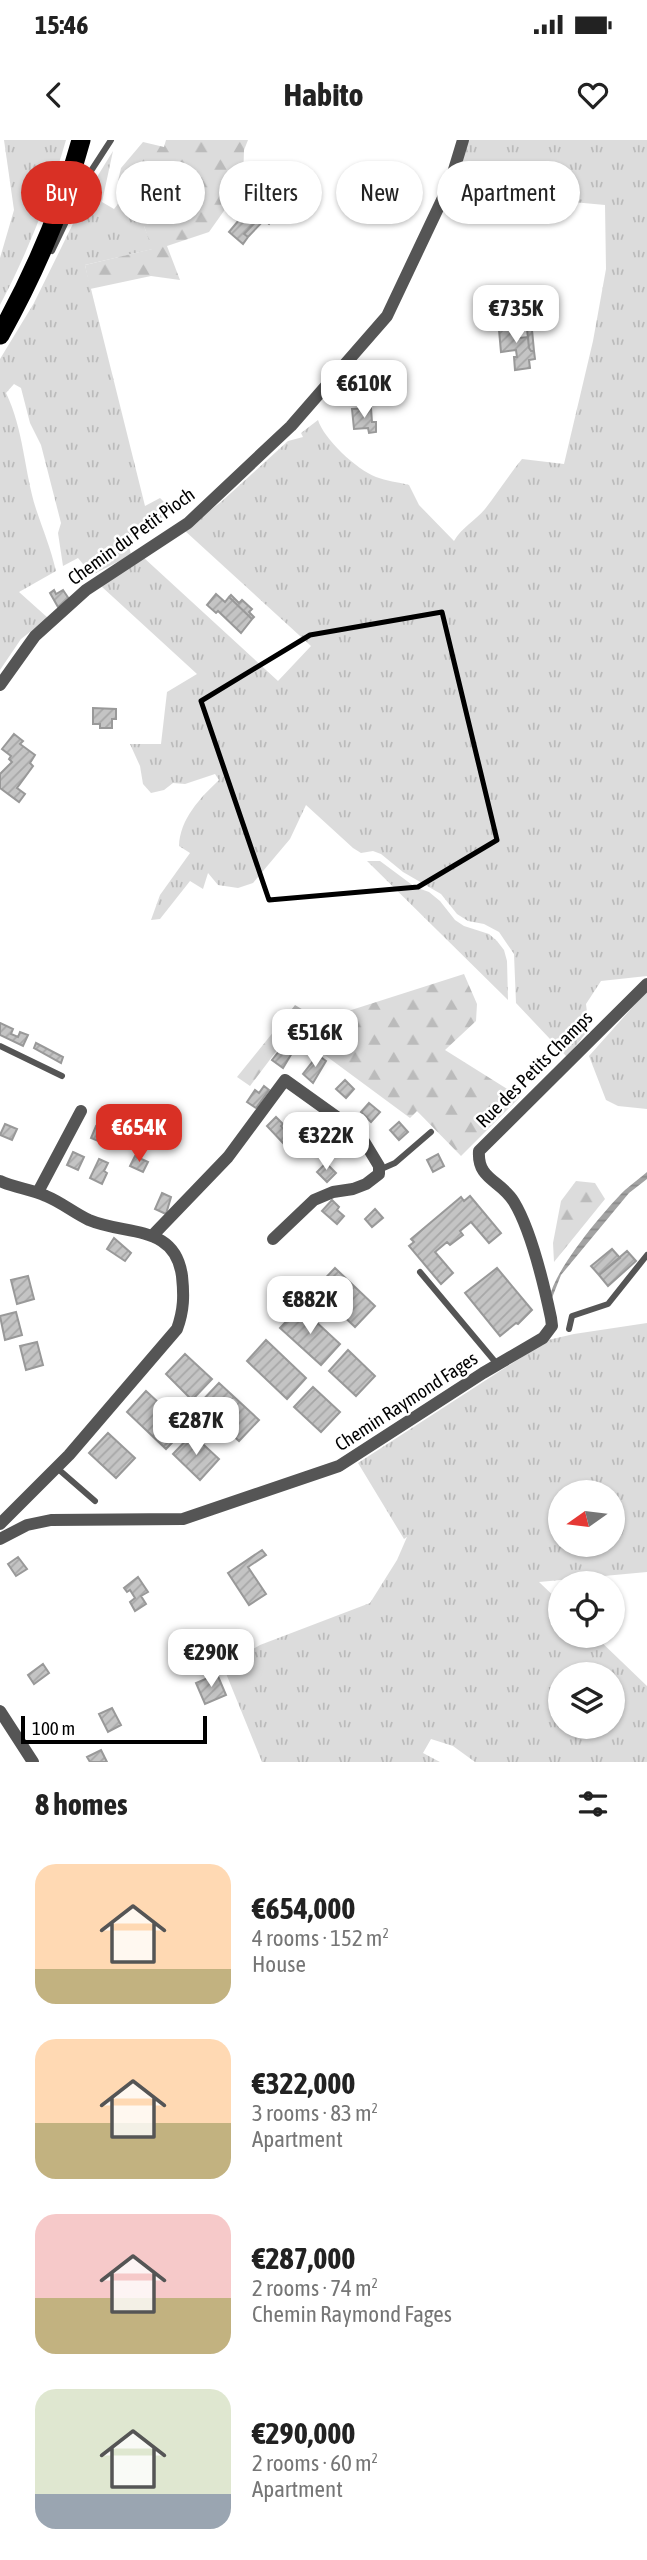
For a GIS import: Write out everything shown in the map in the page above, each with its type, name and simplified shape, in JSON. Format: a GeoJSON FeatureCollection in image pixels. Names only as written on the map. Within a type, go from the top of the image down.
{"type":"FeatureCollection","features":[{"type":"Feature","properties":{"kind":"highway"},"geometry":{"type":"LineString","coordinates":[[0,335],[12,314],[66,189],[82,140]]}},
{"type":"Feature","properties":{"kind":"street","name":"Chemin du Petit Pioch"},"geometry":{"type":"LineString","coordinates":[[0,685],[34,636],[86,590],[188,523],[290,426],[387,316],[450,183],[463,140]]}},
{"type":"Feature","properties":{"kind":"street","name":"Rue des Petits Champs"},"geometry":{"type":"LineString","coordinates":[[543,1338],[552,1326],[551,1318],[523,1218],[508,1191],[482,1171],[478,1161],[479,1151],[647,984]]}},
{"type":"Feature","properties":{"kind":"street"},"geometry":{"type":"LineString","coordinates":[[153,1235],[228,1157],[285,1080],[359,1132],[379,1174],[366,1184],[314,1200],[272,1239]]}},
{"type":"Feature","properties":{"kind":"street"},"geometry":{"type":"LineString","coordinates":[[38,1192],[81,1111]]}},
{"type":"Feature","properties":{"kind":"street"},"geometry":{"type":"LineString","coordinates":[[0,1181],[38,1192],[88,1219],[114,1228],[153,1235],[166,1242],[176,1253],[184,1293],[183,1312],[177,1329],[56,1468],[0,1524]]}},
{"type":"Feature","properties":{"kind":"street","name":"Chemin Raymond Fages"},"geometry":{"type":"LineString","coordinates":[[0,1539],[27,1525],[51,1520],[183,1520],[339,1466],[543,1338]]}},
{"type":"Feature","properties":{"kind":"street"},"geometry":{"type":"LineString","coordinates":[[0,1711],[33,1762]]}},
{"type":"Feature","properties":{"kind":"lane"},"geometry":{"type":"LineString","coordinates":[[47,262],[89,174],[111,140]]}},
{"type":"Feature","properties":{"kind":"lane"},"geometry":{"type":"LineString","coordinates":[[12,314],[41,274]]}},
{"type":"Feature","properties":{"kind":"lane"},"geometry":{"type":"LineString","coordinates":[[0,1046],[62,1076]]}},
{"type":"Feature","properties":{"kind":"lane"},"geometry":{"type":"LineString","coordinates":[[379,1170],[395,1163],[431,1132]]}},
{"type":"Feature","properties":{"kind":"lane"},"geometry":{"type":"LineString","coordinates":[[569,1329],[572,1316],[608,1304],[647,1255]]}},
{"type":"Feature","properties":{"kind":"lane"},"geometry":{"type":"LineString","coordinates":[[419,1272],[497,1365]]}},
{"type":"Feature","properties":{"kind":"lane"},"geometry":{"type":"LineString","coordinates":[[56,1468],[95,1501]]}},
{"type":"Feature","properties":{"kind":"highlighted area"},"geometry":{"type":"Polygon","coordinates":[[[442,612],[497,840],[418,887],[269,900],[201,701],[310,635],[442,612]]]}},
{"type":"Feature","properties":{"kind":"green space"},"geometry":{"type":"Polygon","coordinates":[[[4,140],[66,140],[60,161],[21,161],[21,224],[37,224],[0,305],[0,258],[14,210],[4,140]]]}},
{"type":"Feature","properties":{"kind":"green space"},"geometry":{"type":"Polygon","coordinates":[[[166,140],[248,140],[244,161],[219,161],[219,218],[209,232],[167,246],[180,280],[151,276],[90,289],[85,265],[152,249],[144,226],[138,224],[205,224],[205,161],[127,161],[143,142],[164,147],[166,140]]]}},
{"type":"Feature","properties":{"kind":"green space"},"geometry":{"type":"Polygon","coordinates":[[[467,140],[647,140],[647,976],[601,981],[586,1004],[589,1029],[567,1057],[516,1003],[514,954],[499,932],[484,924],[468,921],[457,914],[441,894],[403,872],[381,854],[373,851],[361,853],[353,848],[306,805],[290,839],[253,883],[238,888],[218,885],[208,873],[203,889],[190,881],[160,919],[151,920],[160,895],[190,853],[179,846],[187,818],[219,780],[215,774],[185,784],[173,783],[164,790],[151,793],[143,784],[140,766],[130,744],[161,744],[167,692],[197,674],[101,586],[143,557],[278,681],[311,646],[184,530],[221,502],[288,441],[303,437],[301,433],[318,420],[327,436],[359,467],[380,478],[409,485],[419,505],[454,541],[485,509],[522,459],[564,464],[593,341],[606,269],[605,205],[580,203],[580,161],[456,161],[467,140]]]}},
{"type":"Feature","properties":{"kind":"green space"},"geometry":{"type":"Polygon","coordinates":[[[113,151],[102,202],[102,169],[113,151]]]}},
{"type":"Feature","properties":{"kind":"green space"},"geometry":{"type":"Polygon","coordinates":[[[102,202],[114,209],[116,206],[116,224],[144,226],[153,249],[85,265],[145,506],[160,498],[168,506],[165,516],[128,541],[131,555],[92,575],[78,558],[63,566],[58,533],[61,523],[41,445],[30,423],[21,388],[14,384],[6,393],[17,421],[32,495],[56,571],[19,592],[48,618],[21,639],[0,670],[0,359],[34,303],[73,224],[102,224],[102,202]]]}},
{"type":"Feature","properties":{"kind":"green space"},"geometry":{"type":"Polygon","coordinates":[[[367,861],[380,861],[415,887],[429,892],[455,920],[464,926],[489,934],[497,941],[504,950],[507,961],[508,1000],[367,861]]]}},
{"type":"Feature","properties":{"kind":"green space"},"geometry":{"type":"Polygon","coordinates":[[[464,974],[477,1004],[476,1021],[445,1050],[520,1097],[461,1156],[417,1111],[410,1118],[318,1050],[287,1037],[250,1086],[237,1077],[295,1005],[320,1020],[464,974]]]}},
{"type":"Feature","properties":{"kind":"green space"},"geometry":{"type":"Polygon","coordinates":[[[647,991],[647,1109],[618,1106],[606,1100],[589,1056],[647,991]]]}},
{"type":"Feature","properties":{"kind":"green space"},"geometry":{"type":"Polygon","coordinates":[[[576,1181],[595,1183],[605,1199],[554,1262],[553,1243],[561,1201],[576,1181]]]}},
{"type":"Feature","properties":{"kind":"green space"},"geometry":{"type":"Polygon","coordinates":[[[647,1323],[647,1572],[625,1574],[625,1571],[548,1571],[548,1581],[539,1582],[548,1591],[548,1648],[607,1648],[622,1662],[548,1662],[548,1739],[625,1739],[625,1665],[647,1686],[647,1762],[475,1762],[453,1746],[431,1739],[423,1753],[440,1762],[262,1762],[223,1666],[260,1645],[370,1603],[397,1560],[407,1537],[404,1539],[358,1463],[548,1340],[647,1323]]]}},
{"type":"Feature","properties":{"kind":"shaded area"},"geometry":{"type":"Polygon","coordinates":[[[647,1172],[647,1179],[629,1193],[561,1275],[550,1303],[557,1278],[579,1244],[616,1199],[647,1172]]]}},
{"type":"Feature","properties":{"kind":"building"},"geometry":{"type":"Polygon","coordinates":[[[236,224],[254,224],[244,234],[248,237],[243,244],[229,232],[236,224]]]}},
{"type":"Feature","properties":{"kind":"building"},"geometry":{"type":"Polygon","coordinates":[[[254,224],[260,224],[248,237],[244,234],[254,224]]]}},
{"type":"Feature","properties":{"kind":"building"},"geometry":{"type":"Polygon","coordinates":[[[531,319],[534,351],[529,348],[527,329],[522,329],[521,320],[531,319]]]}},
{"type":"Feature","properties":{"kind":"building"},"geometry":{"type":"Polygon","coordinates":[[[521,320],[519,338],[528,337],[529,348],[534,351],[535,359],[529,360],[530,368],[515,370],[516,350],[501,352],[499,330],[505,330],[504,325],[513,325],[513,321],[521,320]]]}},
{"type":"Feature","properties":{"kind":"building"},"geometry":{"type":"Polygon","coordinates":[[[371,408],[376,432],[369,433],[368,428],[354,429],[352,409],[371,408]]]}},
{"type":"Feature","properties":{"kind":"building"},"geometry":{"type":"Polygon","coordinates":[[[54,590],[56,594],[63,590],[69,599],[58,607],[50,593],[54,590]]]}},
{"type":"Feature","properties":{"kind":"building"},"geometry":{"type":"Polygon","coordinates":[[[216,594],[225,602],[229,597],[252,619],[241,633],[218,611],[216,613],[207,605],[216,594]]]}},
{"type":"Feature","properties":{"kind":"building"},"geometry":{"type":"Polygon","coordinates":[[[231,595],[239,603],[242,600],[252,609],[249,612],[254,617],[252,619],[229,597],[231,595]]]}},
{"type":"Feature","properties":{"kind":"building"},"geometry":{"type":"Polygon","coordinates":[[[93,708],[116,709],[112,728],[100,728],[100,724],[93,724],[93,708]]]}},
{"type":"Feature","properties":{"kind":"building"},"geometry":{"type":"Polygon","coordinates":[[[14,734],[23,741],[20,744],[35,755],[30,763],[33,766],[17,788],[25,794],[19,802],[0,788],[0,774],[12,762],[9,759],[11,756],[2,749],[14,734]]]}},
{"type":"Feature","properties":{"kind":"building"},"geometry":{"type":"Polygon","coordinates":[[[0,1023],[13,1029],[11,1034],[18,1037],[20,1032],[28,1035],[23,1046],[0,1035],[0,1023]]]}},
{"type":"Feature","properties":{"kind":"building"},"geometry":{"type":"Polygon","coordinates":[[[287,1041],[295,1048],[283,1068],[272,1060],[287,1041]]]}},
{"type":"Feature","properties":{"kind":"building"},"geometry":{"type":"Polygon","coordinates":[[[36,1043],[63,1057],[61,1063],[34,1048],[36,1043]]]}},
{"type":"Feature","properties":{"kind":"building"},"geometry":{"type":"Polygon","coordinates":[[[318,1055],[326,1061],[313,1083],[303,1074],[318,1055]]]}},
{"type":"Feature","properties":{"kind":"building"},"geometry":{"type":"Polygon","coordinates":[[[345,1080],[354,1089],[346,1098],[336,1089],[345,1080]]]}},
{"type":"Feature","properties":{"kind":"building"},"geometry":{"type":"Polygon","coordinates":[[[264,1086],[269,1090],[256,1108],[247,1102],[255,1090],[259,1093],[264,1086]]]}},
{"type":"Feature","properties":{"kind":"building"},"geometry":{"type":"Polygon","coordinates":[[[369,1103],[380,1112],[371,1122],[361,1112],[369,1103]]]}},
{"type":"Feature","properties":{"kind":"building"},"geometry":{"type":"Polygon","coordinates":[[[276,1117],[291,1137],[284,1144],[267,1126],[276,1117]]]}},
{"type":"Feature","properties":{"kind":"building"},"geometry":{"type":"Polygon","coordinates":[[[399,1122],[408,1132],[399,1140],[390,1130],[399,1122]]]}},
{"type":"Feature","properties":{"kind":"building"},"geometry":{"type":"Polygon","coordinates":[[[5,1124],[17,1129],[12,1140],[0,1135],[5,1124]]]}},
{"type":"Feature","properties":{"kind":"building"},"geometry":{"type":"Polygon","coordinates":[[[96,1126],[108,1132],[103,1143],[91,1138],[96,1126]]]}},
{"type":"Feature","properties":{"kind":"building"},"geometry":{"type":"Polygon","coordinates":[[[73,1152],[84,1157],[78,1170],[67,1165],[73,1152]]]}},
{"type":"Feature","properties":{"kind":"building"},"geometry":{"type":"Polygon","coordinates":[[[438,1154],[444,1166],[433,1172],[427,1160],[438,1154]]]}},
{"type":"Feature","properties":{"kind":"building"},"geometry":{"type":"Polygon","coordinates":[[[135,1156],[148,1162],[143,1172],[130,1166],[135,1156]]]}},
{"type":"Feature","properties":{"kind":"building"},"geometry":{"type":"Polygon","coordinates":[[[99,1159],[108,1163],[102,1184],[90,1178],[99,1159]]]}},
{"type":"Feature","properties":{"kind":"building"},"geometry":{"type":"Polygon","coordinates":[[[326,1163],[336,1173],[327,1182],[317,1172],[326,1163]]]}},
{"type":"Feature","properties":{"kind":"building"},"geometry":{"type":"Polygon","coordinates":[[[162,1193],[171,1197],[166,1214],[155,1209],[162,1193]]]}},
{"type":"Feature","properties":{"kind":"building"},"geometry":{"type":"Polygon","coordinates":[[[470,1196],[501,1233],[489,1243],[471,1222],[460,1231],[463,1235],[450,1245],[447,1242],[435,1252],[453,1273],[441,1284],[409,1246],[414,1242],[411,1239],[461,1197],[464,1201],[470,1196]]]}},
{"type":"Feature","properties":{"kind":"building"},"geometry":{"type":"Polygon","coordinates":[[[332,1200],[344,1216],[337,1224],[322,1211],[332,1200]]]}},
{"type":"Feature","properties":{"kind":"building"},"geometry":{"type":"Polygon","coordinates":[[[375,1209],[383,1218],[372,1227],[365,1219],[375,1209]]]}},
{"type":"Feature","properties":{"kind":"building"},"geometry":{"type":"Polygon","coordinates":[[[114,1238],[131,1253],[125,1261],[107,1249],[114,1238]]]}},
{"type":"Feature","properties":{"kind":"building"},"geometry":{"type":"Polygon","coordinates":[[[612,1249],[620,1258],[599,1275],[591,1266],[612,1249]]]}},
{"type":"Feature","properties":{"kind":"building"},"geometry":{"type":"Polygon","coordinates":[[[627,1251],[636,1261],[608,1286],[599,1275],[627,1251]]]}},
{"type":"Feature","properties":{"kind":"building"},"geometry":{"type":"Polygon","coordinates":[[[335,1268],[375,1306],[355,1327],[315,1289],[335,1268]]]}},
{"type":"Feature","properties":{"kind":"building"},"geometry":{"type":"Polygon","coordinates":[[[497,1268],[532,1310],[500,1336],[465,1293],[497,1268]]]}},
{"type":"Feature","properties":{"kind":"building"},"geometry":{"type":"Polygon","coordinates":[[[28,1276],[34,1299],[17,1304],[11,1280],[28,1276]]]}},
{"type":"Feature","properties":{"kind":"building"},"geometry":{"type":"Polygon","coordinates":[[[300,1307],[340,1344],[321,1365],[280,1328],[300,1307]]]}},
{"type":"Feature","properties":{"kind":"building"},"geometry":{"type":"Polygon","coordinates":[[[16,1312],[22,1335],[5,1340],[0,1316],[16,1312]]]}},
{"type":"Feature","properties":{"kind":"building"},"geometry":{"type":"Polygon","coordinates":[[[266,1340],[306,1378],[287,1399],[247,1361],[266,1340]]]}},
{"type":"Feature","properties":{"kind":"building"},"geometry":{"type":"Polygon","coordinates":[[[37,1342],[43,1365],[26,1370],[20,1346],[37,1342]]]}},
{"type":"Feature","properties":{"kind":"building"},"geometry":{"type":"Polygon","coordinates":[[[348,1350],[375,1376],[356,1396],[329,1371],[348,1350]]]}},
{"type":"Feature","properties":{"kind":"building"},"geometry":{"type":"Polygon","coordinates":[[[185,1354],[212,1379],[192,1400],[166,1374],[185,1354]]]}},
{"type":"Feature","properties":{"kind":"building"},"geometry":{"type":"Polygon","coordinates":[[[219,1383],[259,1420],[239,1441],[199,1404],[219,1383]]]}},
{"type":"Feature","properties":{"kind":"building"},"geometry":{"type":"Polygon","coordinates":[[[313,1387],[340,1412],[321,1432],[294,1407],[313,1387]]]}},
{"type":"Feature","properties":{"kind":"building"},"geometry":{"type":"Polygon","coordinates":[[[146,1391],[186,1428],[166,1449],[127,1412],[146,1391]]]}},
{"type":"Feature","properties":{"kind":"building"},"geometry":{"type":"Polygon","coordinates":[[[108,1433],[135,1458],[116,1478],[89,1453],[108,1433]]]}},
{"type":"Feature","properties":{"kind":"building"},"geometry":{"type":"Polygon","coordinates":[[[192,1434],[219,1459],[200,1480],[173,1454],[192,1434]]]}},
{"type":"Feature","properties":{"kind":"building"},"geometry":{"type":"Polygon","coordinates":[[[262,1550],[266,1555],[248,1567],[266,1594],[249,1605],[228,1573],[262,1550]]]}},
{"type":"Feature","properties":{"kind":"building"},"geometry":{"type":"Polygon","coordinates":[[[18,1557],[27,1569],[16,1576],[8,1564],[18,1557]]]}},
{"type":"Feature","properties":{"kind":"building"},"geometry":{"type":"Polygon","coordinates":[[[138,1577],[148,1592],[141,1596],[146,1604],[135,1611],[130,1602],[135,1598],[130,1590],[127,1592],[124,1588],[138,1577]]]}},
{"type":"Feature","properties":{"kind":"building"},"geometry":{"type":"Polygon","coordinates":[[[43,1664],[49,1673],[34,1684],[28,1675],[43,1664]]]}},
{"type":"Feature","properties":{"kind":"building"},"geometry":{"type":"Polygon","coordinates":[[[217,1674],[226,1695],[205,1704],[196,1683],[217,1674]]]}},
{"type":"Feature","properties":{"kind":"building"},"geometry":{"type":"Polygon","coordinates":[[[112,1708],[121,1725],[108,1732],[99,1714],[112,1708]]]}},
{"type":"Feature","properties":{"kind":"building"},"geometry":{"type":"Polygon","coordinates":[[[101,1750],[107,1762],[90,1762],[87,1757],[101,1750]]]}}]}
